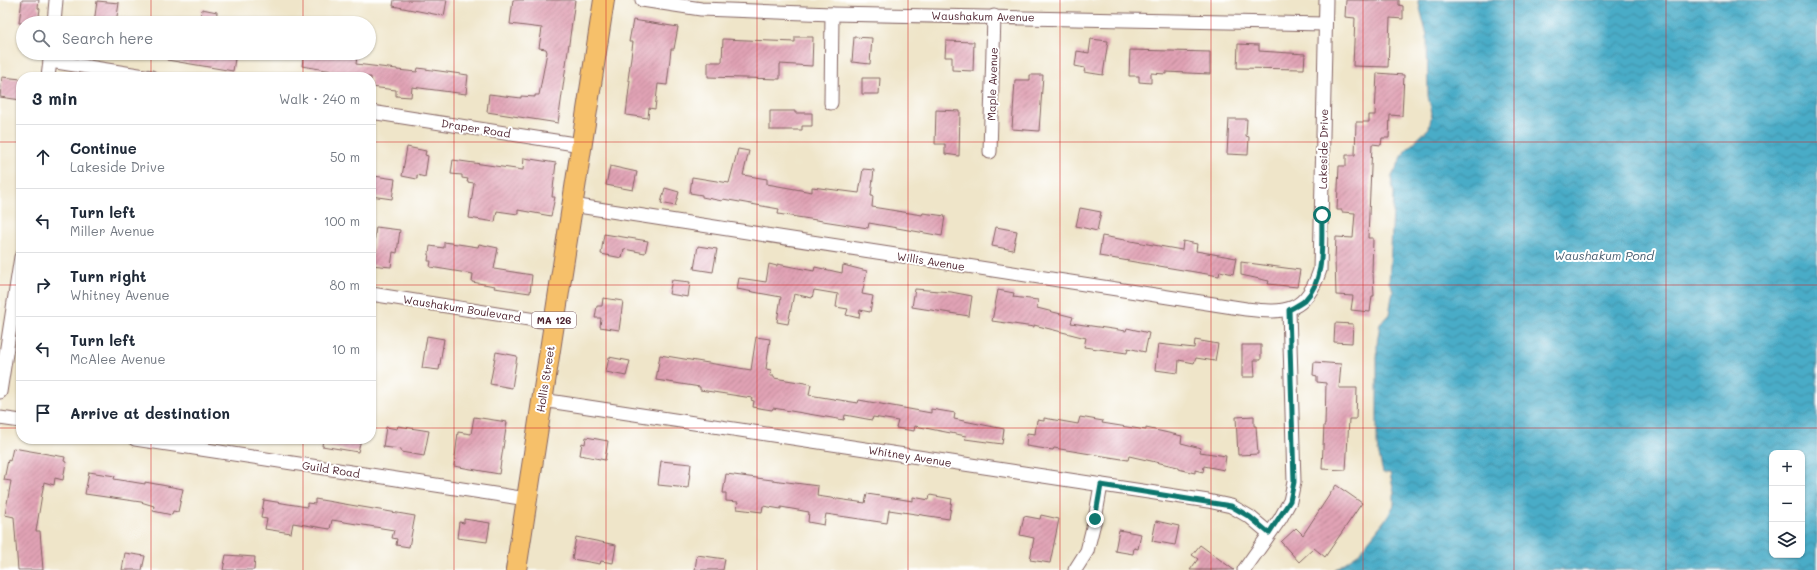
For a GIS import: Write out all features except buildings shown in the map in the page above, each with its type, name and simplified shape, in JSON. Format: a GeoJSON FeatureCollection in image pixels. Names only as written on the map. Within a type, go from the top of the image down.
{"type":"FeatureCollection","features":[{"type":"Feature","properties":{"kind":"main road","name":"Hollis Street"},"geometry":{"type":"LineString","coordinates":[[516,570],[604,0]]}},
{"type":"Feature","properties":{"kind":"street"},"geometry":{"type":"LineString","coordinates":[[55,16],[56,0]]}},
{"type":"Feature","properties":{"kind":"street","name":"Waushakum Avenue"},"geometry":{"type":"LineString","coordinates":[[642,0],[701,8],[832,14],[994,16],[1325,24]]}},
{"type":"Feature","properties":{"kind":"street","name":"Lakeside Drive"},"geometry":{"type":"LineString","coordinates":[[1289,310],[1305,300],[1315,287],[1320,270],[1326,0]]}},
{"type":"Feature","properties":{"kind":"street"},"geometry":{"type":"LineString","coordinates":[[831,103],[832,14]]}},
{"type":"Feature","properties":{"kind":"street","name":"Maple Avenue"},"geometry":{"type":"LineString","coordinates":[[990,152],[994,16]]}},
{"type":"Feature","properties":{"kind":"street"},"geometry":{"type":"LineString","coordinates":[[48,72],[50,60]]}},
{"type":"Feature","properties":{"kind":"street"},"geometry":{"type":"LineString","coordinates":[[65,60],[126,72]]}},
{"type":"Feature","properties":{"kind":"street","name":"Draper Road"},"geometry":{"type":"LineString","coordinates":[[376,113],[581,145]]}},
{"type":"Feature","properties":{"kind":"street","name":"Willis Avenue"},"geometry":{"type":"LineString","coordinates":[[572,205],[1246,309],[1268,312],[1289,310]]}},
{"type":"Feature","properties":{"kind":"street"},"geometry":{"type":"LineString","coordinates":[[0,392],[16,289]]}},
{"type":"Feature","properties":{"kind":"street","name":"Waushakum Boulevard"},"geometry":{"type":"LineString","coordinates":[[376,295],[554,323]]}},
{"type":"Feature","properties":{"kind":"street"},"geometry":{"type":"LineString","coordinates":[[1244,570],[1290,501],[1294,482],[1289,310]]}},
{"type":"Feature","properties":{"kind":"street","name":"Whitney Avenue"},"geometry":{"type":"LineString","coordinates":[[542,400],[1231,506],[1250,517],[1269,533]]}},
{"type":"Feature","properties":{"kind":"street"},"geometry":{"type":"LineString","coordinates":[[0,418],[16,421]]}},
{"type":"Feature","properties":{"kind":"street","name":"Guild Road"},"geometry":{"type":"LineString","coordinates":[[168,444],[527,499]]}},
{"type":"Feature","properties":{"kind":"street"},"geometry":{"type":"LineString","coordinates":[[1075,570],[1087,551],[1101,485]]}},
{"type":"Feature","properties":{"kind":"water","name":"Waushakum Pond"},"geometry":{"type":"Polygon","coordinates":[[[1418,0],[1817,0],[1817,570],[1334,570],[1358,554],[1388,516],[1394,505],[1394,492],[1390,473],[1383,473],[1377,446],[1377,343],[1380,324],[1389,314],[1393,290],[1389,282],[1394,194],[1391,178],[1405,151],[1429,128],[1432,113],[1428,96],[1427,36],[1418,0]]]}},
{"type":"Feature","properties":{"kind":"route"},"geometry":{"type":"LineString","coordinates":[[1095,519],[1101,485],[1208,501],[1231,506],[1250,517],[1269,533],[1280,519],[1290,501],[1294,482],[1289,310],[1305,300],[1315,287],[1320,270],[1322,215]]}}]}
